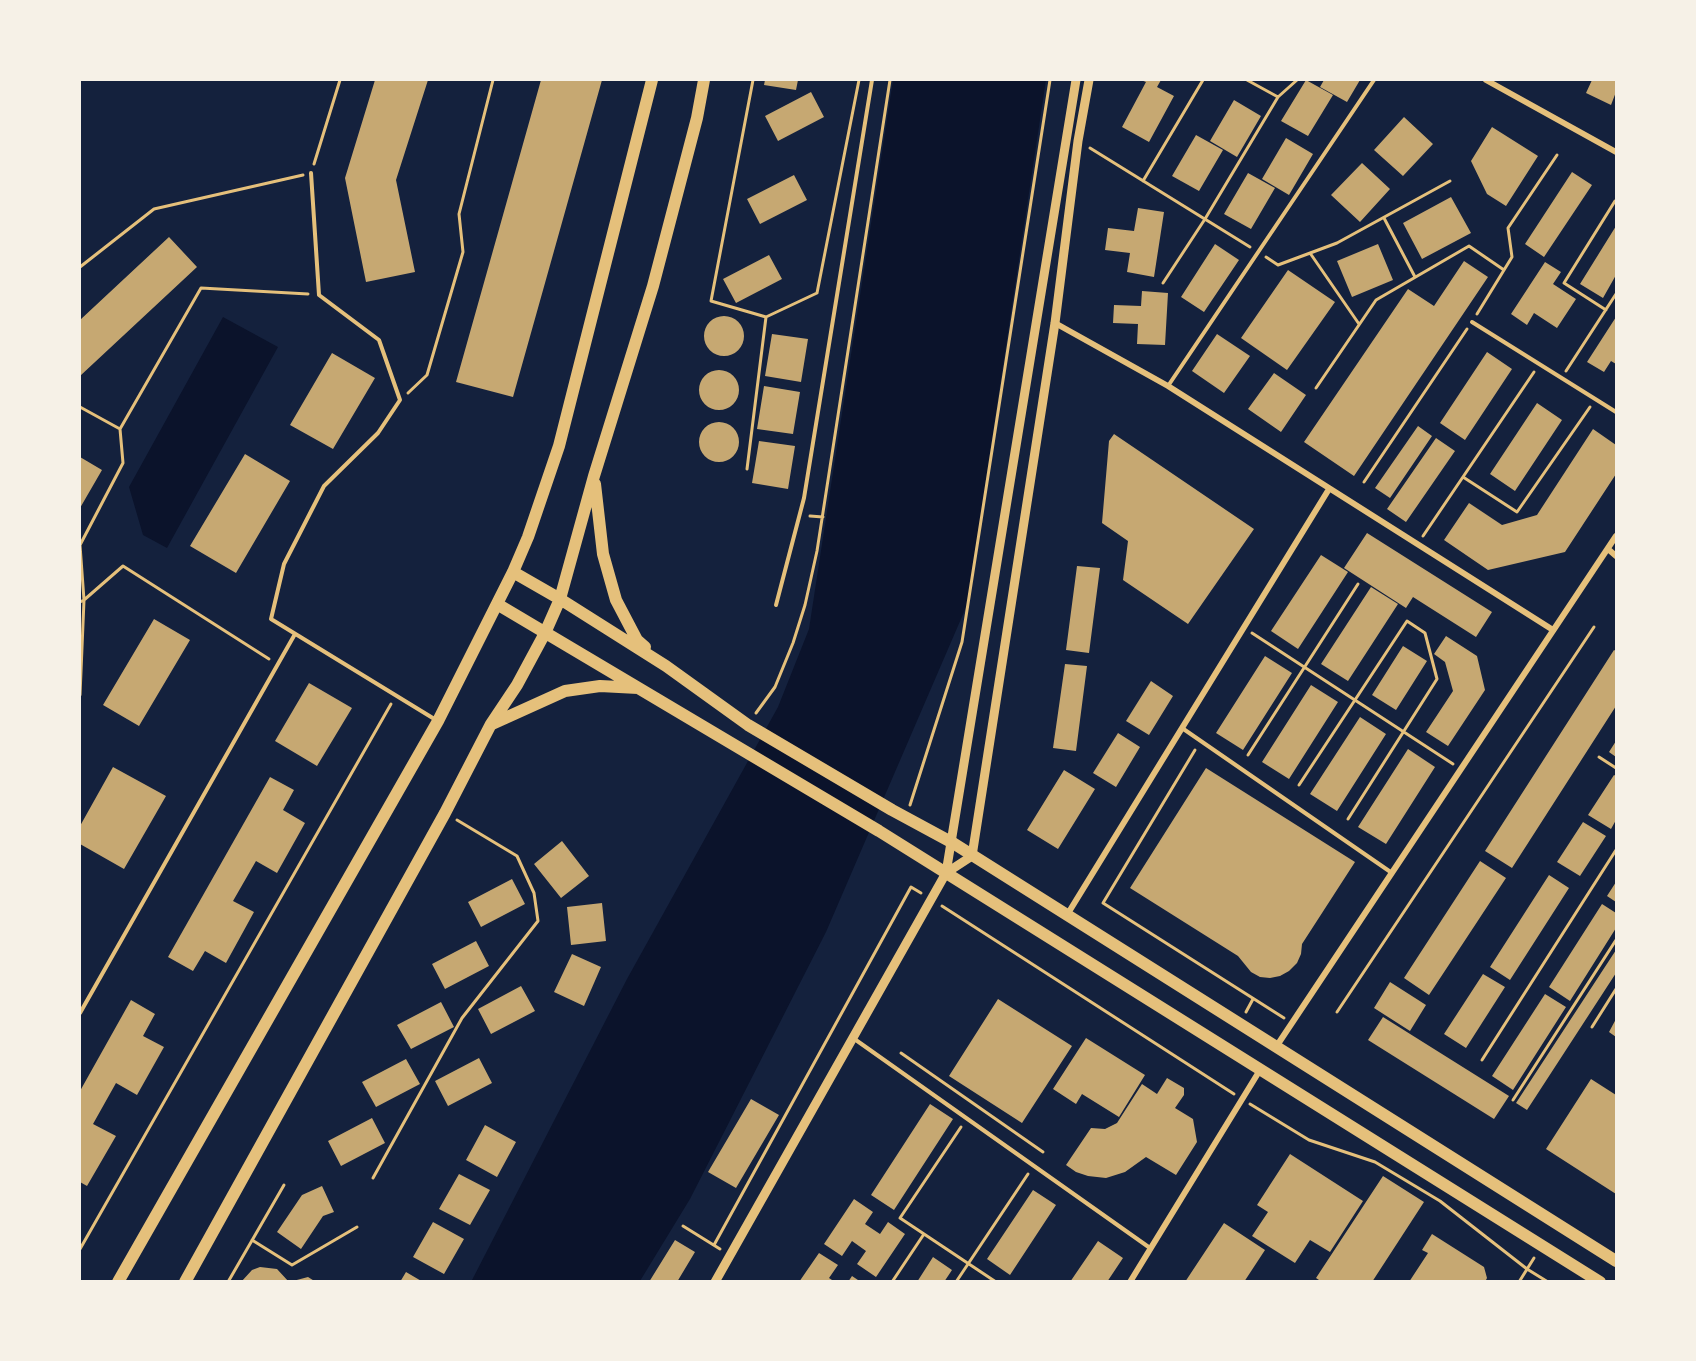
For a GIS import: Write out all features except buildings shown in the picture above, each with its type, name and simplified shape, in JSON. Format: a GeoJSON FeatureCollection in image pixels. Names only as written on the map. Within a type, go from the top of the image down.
{"type":"FeatureCollection","features":[{"type":"Feature","properties":{"kind":"main road"},"geometry":{"type":"LineString","coordinates":[[118,1281],[438,721],[513,572],[528,537],[559,446],[652,80]]}},
{"type":"Feature","properties":{"kind":"main road"},"geometry":{"type":"LineString","coordinates":[[185,1281],[445,813],[491,724],[517,685],[560,599],[594,476],[653,286],[697,118],[704,80]]}},
{"type":"Feature","properties":{"kind":"main road"},"geometry":{"type":"LineString","coordinates":[[594,476],[603,554],[616,600],[637,640],[666,666]]}},
{"type":"Feature","properties":{"kind":"main road"},"geometry":{"type":"LineString","coordinates":[[513,572],[666,666],[747,725],[952,843],[1617,1261]]}},
{"type":"Feature","properties":{"kind":"main road"},"geometry":{"type":"LineString","coordinates":[[496,604],[879,831],[1600,1281]]}},
{"type":"Feature","properties":{"kind":"main road"},"geometry":{"type":"LineString","coordinates":[[491,724],[565,691],[600,686],[641,688]]}},
{"type":"Feature","properties":{"kind":"street"},"geometry":{"type":"LineString","coordinates":[[715,1281],[946,873],[1076,80]]}},
{"type":"Feature","properties":{"kind":"street"},"geometry":{"type":"LineString","coordinates":[[946,873],[972,856],[1055,323],[1078,141],[1089,80]]}},
{"type":"Feature","properties":{"kind":"street"},"geometry":{"type":"LineString","coordinates":[[1486,80],[1617,152]]}},
{"type":"Feature","properties":{"kind":"street"},"geometry":{"type":"LineString","coordinates":[[1055,323],[1168,386],[1553,630]]}},
{"type":"Feature","properties":{"kind":"street"},"geometry":{"type":"LineString","coordinates":[[1066,915],[1329,489]]}},
{"type":"Feature","properties":{"kind":"street"},"geometry":{"type":"LineString","coordinates":[[1276,1047],[1617,536]]}},
{"type":"Feature","properties":{"kind":"street"},"geometry":{"type":"LineString","coordinates":[[1608,549],[1617,556]]}},
{"type":"Feature","properties":{"kind":"street"},"geometry":{"type":"LineString","coordinates":[[1130,1281],[1261,1069]]}},
{"type":"Feature","properties":{"kind":"lane"},"geometry":{"type":"LineString","coordinates":[[776,605],[804,498],[872,80]]}},
{"type":"Feature","properties":{"kind":"lane"},"geometry":{"type":"LineString","coordinates":[[1168,386],[1374,80]]}},
{"type":"Feature","properties":{"kind":"lane"},"geometry":{"type":"LineString","coordinates":[[311,173],[319,295],[379,340],[400,400],[378,433],[324,486],[284,564],[271,619],[438,721]]}},
{"type":"Feature","properties":{"kind":"lane"},"geometry":{"type":"LineString","coordinates":[[1472,322],[1617,412]]}},
{"type":"Feature","properties":{"kind":"lane"},"geometry":{"type":"LineString","coordinates":[[80,1013],[295,634]]}},
{"type":"Feature","properties":{"kind":"lane"},"geometry":{"type":"LineString","coordinates":[[1181,728],[1392,873]]}},
{"type":"Feature","properties":{"kind":"lane"},"geometry":{"type":"LineString","coordinates":[[853,1038],[1150,1248]]}},
{"type":"Feature","properties":{"kind":"path"},"geometry":{"type":"LineString","coordinates":[[80,267],[154,209],[311,173],[340,80]]}},
{"type":"Feature","properties":{"kind":"path"},"geometry":{"type":"LineString","coordinates":[[400,400],[427,375],[463,252],[459,214],[493,80]]}},
{"type":"Feature","properties":{"kind":"path"},"geometry":{"type":"LineString","coordinates":[[753,80],[711,301],[766,317],[818,293],[859,80]]}},
{"type":"Feature","properties":{"kind":"path"},"geometry":{"type":"LineString","coordinates":[[747,725],[775,687],[793,643],[805,605],[817,551],[890,80]]}},
{"type":"Feature","properties":{"kind":"path"},"geometry":{"type":"LineString","coordinates":[[906,818],[962,642],[1050,80]]}},
{"type":"Feature","properties":{"kind":"path"},"geometry":{"type":"LineString","coordinates":[[1143,181],[1203,80]]}},
{"type":"Feature","properties":{"kind":"path"},"geometry":{"type":"LineString","coordinates":[[1247,80],[1278,97]]}},
{"type":"Feature","properties":{"kind":"path"},"geometry":{"type":"LineString","coordinates":[[1163,283],[1206,219],[1278,97],[1297,80]]}},
{"type":"Feature","properties":{"kind":"path"},"geometry":{"type":"LineString","coordinates":[[1078,141],[1278,266],[1337,243],[1450,181]]}},
{"type":"Feature","properties":{"kind":"path"},"geometry":{"type":"LineString","coordinates":[[1364,482],[1472,322],[1504,270],[1512,256],[1508,228],[1557,155]]}},
{"type":"Feature","properties":{"kind":"path"},"geometry":{"type":"LineString","coordinates":[[1606,310],[1564,283],[1616,201]]}},
{"type":"Feature","properties":{"kind":"path"},"geometry":{"type":"LineString","coordinates":[[1384,218],[1415,277]]}},
{"type":"Feature","properties":{"kind":"path"},"geometry":{"type":"LineString","coordinates":[[1316,388],[1376,300],[1469,246],[1504,270]]}},
{"type":"Feature","properties":{"kind":"path"},"geometry":{"type":"LineString","coordinates":[[1310,253],[1359,324]]}},
{"type":"Feature","properties":{"kind":"path"},"geometry":{"type":"LineString","coordinates":[[80,695],[82,601],[80,546],[123,463],[120,429],[201,288],[319,295]]}},
{"type":"Feature","properties":{"kind":"path"},"geometry":{"type":"LineString","coordinates":[[1562,377],[1617,294]]}},
{"type":"Feature","properties":{"kind":"path"},"geometry":{"type":"LineString","coordinates":[[747,469],[766,317]]}},
{"type":"Feature","properties":{"kind":"path"},"geometry":{"type":"LineString","coordinates":[[1417,545],[1539,363]]}},
{"type":"Feature","properties":{"kind":"path"},"geometry":{"type":"LineString","coordinates":[[1463,477],[1518,513],[1596,399]]}},
{"type":"Feature","properties":{"kind":"path"},"geometry":{"type":"LineString","coordinates":[[80,407],[120,429]]}},
{"type":"Feature","properties":{"kind":"path"},"geometry":{"type":"LineString","coordinates":[[82,601],[123,566],[278,664]]}},
{"type":"Feature","properties":{"kind":"path"},"geometry":{"type":"LineString","coordinates":[[1248,754],[1358,584]]}},
{"type":"Feature","properties":{"kind":"path"},"geometry":{"type":"LineString","coordinates":[[1299,785],[1407,621],[1425,633],[1437,679],[1348,819]]}},
{"type":"Feature","properties":{"kind":"path"},"geometry":{"type":"LineString","coordinates":[[1243,627],[1460,769]]}},
{"type":"Feature","properties":{"kind":"path"},"geometry":{"type":"LineString","coordinates":[[1337,1012],[1594,627]]}},
{"type":"Feature","properties":{"kind":"path"},"geometry":{"type":"LineString","coordinates":[[80,1249],[396,696]]}},
{"type":"Feature","properties":{"kind":"path"},"geometry":{"type":"LineString","coordinates":[[1201,741],[1103,903],[1292,1023]]}},
{"type":"Feature","properties":{"kind":"path"},"geometry":{"type":"LineString","coordinates":[[1599,757],[1617,768]]}},
{"type":"Feature","properties":{"kind":"path"},"geometry":{"type":"LineString","coordinates":[[373,1178],[462,1018],[538,921],[534,893],[517,856],[445,813]]}},
{"type":"Feature","properties":{"kind":"path"},"geometry":{"type":"LineString","coordinates":[[1482,1060],[1617,850]]}},
{"type":"Feature","properties":{"kind":"path"},"geometry":{"type":"LineString","coordinates":[[714,1245],[911,887],[1309,1140],[1375,1162],[1440,1201],[1527,1269],[1548,1281]]}},
{"type":"Feature","properties":{"kind":"path"},"geometry":{"type":"LineString","coordinates":[[1513,1100],[1617,940]]}},
{"type":"Feature","properties":{"kind":"path"},"geometry":{"type":"LineString","coordinates":[[1592,1027],[1617,989]]}},
{"type":"Feature","properties":{"kind":"path"},"geometry":{"type":"LineString","coordinates":[[901,1053],[1043,1152]]}},
{"type":"Feature","properties":{"kind":"path"},"geometry":{"type":"LineString","coordinates":[[967,1118],[900,1218],[996,1281]]}},
{"type":"Feature","properties":{"kind":"path"},"geometry":{"type":"LineString","coordinates":[[956,1281],[1034,1166]]}},
{"type":"Feature","properties":{"kind":"path"},"geometry":{"type":"LineString","coordinates":[[228,1281],[284,1185]]}},
{"type":"Feature","properties":{"kind":"path"},"geometry":{"type":"LineString","coordinates":[[683,1226],[730,1255]]}},
{"type":"Feature","properties":{"kind":"path"},"geometry":{"type":"LineString","coordinates":[[252,1240],[292,1265],[357,1227]]}},
{"type":"Feature","properties":{"kind":"path"},"geometry":{"type":"LineString","coordinates":[[892,1281],[924,1234]]}},
{"type":"Feature","properties":{"kind":"path"},"geometry":{"type":"LineString","coordinates":[[1519,1281],[1542,1245]]}},
{"type":"Feature","properties":{"kind":"water"},"geometry":{"type":"Polygon","coordinates":[[[893,80],[1046,80],[967,605],[826,932],[690,1199],[640,1281],[471,1282],[627,979],[778,707],[809,629],[893,80]]]}},
{"type":"Feature","properties":{"kind":"water"},"geometry":{"type":"Polygon","coordinates":[[[223,317],[278,347],[167,548],[143,535],[129,487],[223,317]]]}}]}
